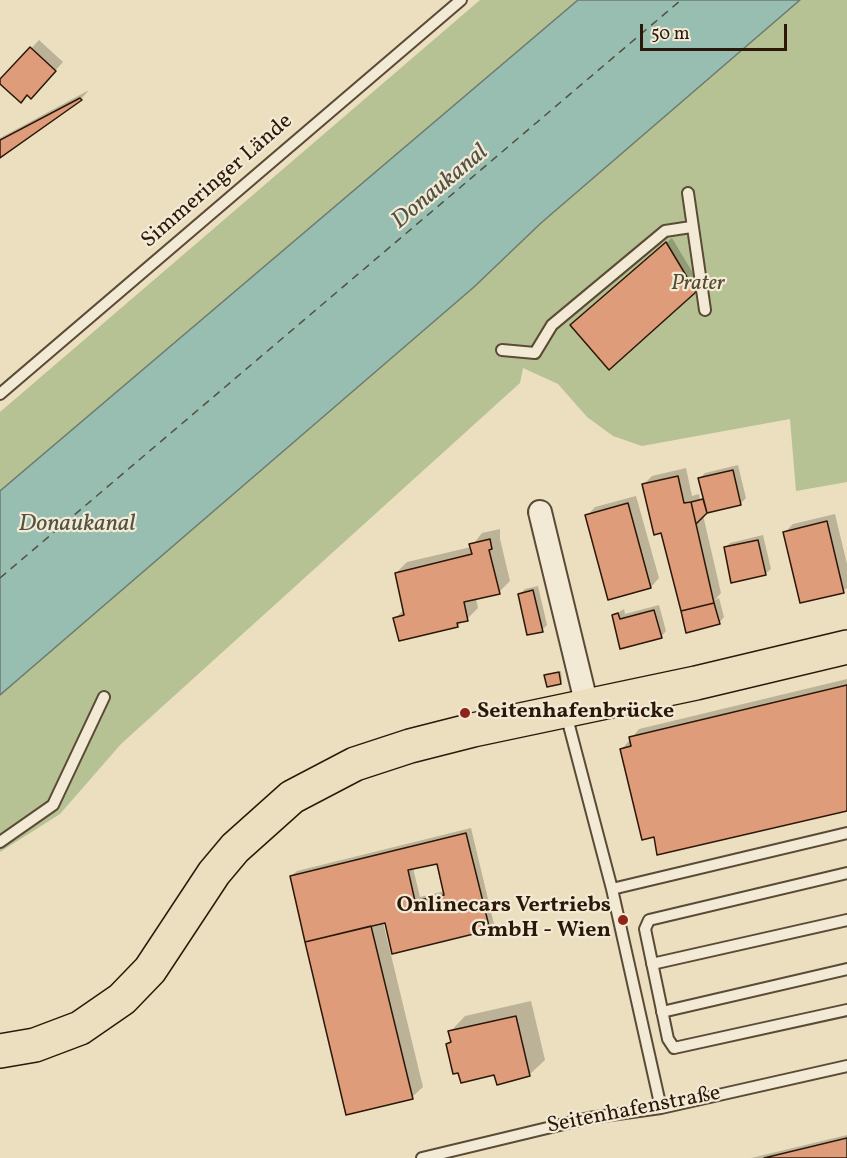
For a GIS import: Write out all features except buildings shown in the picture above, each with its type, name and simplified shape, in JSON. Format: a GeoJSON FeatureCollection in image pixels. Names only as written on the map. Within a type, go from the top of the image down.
{"type":"FeatureCollection","features":[{"type":"Feature","properties":{"kind":"main road"},"geometry":{"type":"LineString","coordinates":[[0,1051],[35,1045],[80,1028],[122,999],[150,970],[214,873],[235,848],[266,818],[311,786],[355,764],[410,746],[847,647]]}},
{"type":"Feature","properties":{"kind":"street"},"geometry":{"type":"LineString","coordinates":[[540,512],[576,709]]}},
{"type":"Feature","properties":{"kind":"lane","name":"Simmeringer Lände"},"geometry":{"type":"LineString","coordinates":[[0,394],[461,0]]}},
{"type":"Feature","properties":{"kind":"lane"},"geometry":{"type":"LineString","coordinates":[[688,193],[691,227],[705,310]]}},
{"type":"Feature","properties":{"kind":"lane"},"geometry":{"type":"LineString","coordinates":[[502,350],[536,353],[552,326],[665,231],[691,227]]}},
{"type":"Feature","properties":{"kind":"lane"},"geometry":{"type":"LineString","coordinates":[[0,842],[52,805],[104,697]]}},
{"type":"Feature","properties":{"kind":"lane"},"geometry":{"type":"LineString","coordinates":[[576,709],[612,889],[661,1108]]}},
{"type":"Feature","properties":{"kind":"lane"},"geometry":{"type":"LineString","coordinates":[[612,889],[847,833]]}},
{"type":"Feature","properties":{"kind":"lane"},"geometry":{"type":"LineString","coordinates":[[847,873],[649,920],[645,930],[668,1039],[674,1048],[847,1010]]}},
{"type":"Feature","properties":{"kind":"lane"},"geometry":{"type":"LineString","coordinates":[[652,964],[847,920]]}},
{"type":"Feature","properties":{"kind":"lane"},"geometry":{"type":"LineString","coordinates":[[662,1012],[847,969]]}},
{"type":"Feature","properties":{"kind":"lane","name":"Seitenhafenstraße"},"geometry":{"type":"LineString","coordinates":[[422,1158],[589,1118],[661,1108],[847,1066]]}},
{"type":"Feature","properties":{"kind":"green space"},"geometry":{"type":"Polygon","coordinates":[[[480,0],[578,0],[0,491],[0,412],[480,0]]]}},
{"type":"Feature","properties":{"kind":"green space","name":"Prater"},"geometry":{"type":"Polygon","coordinates":[[[800,0],[847,0],[847,482],[796,491],[790,419],[642,446],[613,436],[587,417],[558,384],[523,368],[520,383],[121,744],[60,814],[0,852],[0,695],[474,287],[541,223],[800,0]]]}},
{"type":"Feature","properties":{"kind":"water","name":"Donaukanal"},"geometry":{"type":"Polygon","coordinates":[[[578,0],[800,0],[541,223],[474,287],[0,695],[0,491],[578,0]]]}},
{"type":"Feature","properties":{"kind":"ferry route"},"geometry":{"type":"LineString","coordinates":[[0,578],[681,0]]}},
{"type":"Feature","properties":{"kind":"place","name":"Seitenhafenbrücke"},"geometry":{"type":"Point","coordinates":[465,713]}},
{"type":"Feature","properties":{"kind":"place","name":"Onlinecars Vertriebs GmbH - Wien"},"geometry":{"type":"Point","coordinates":[623,920]}}]}
